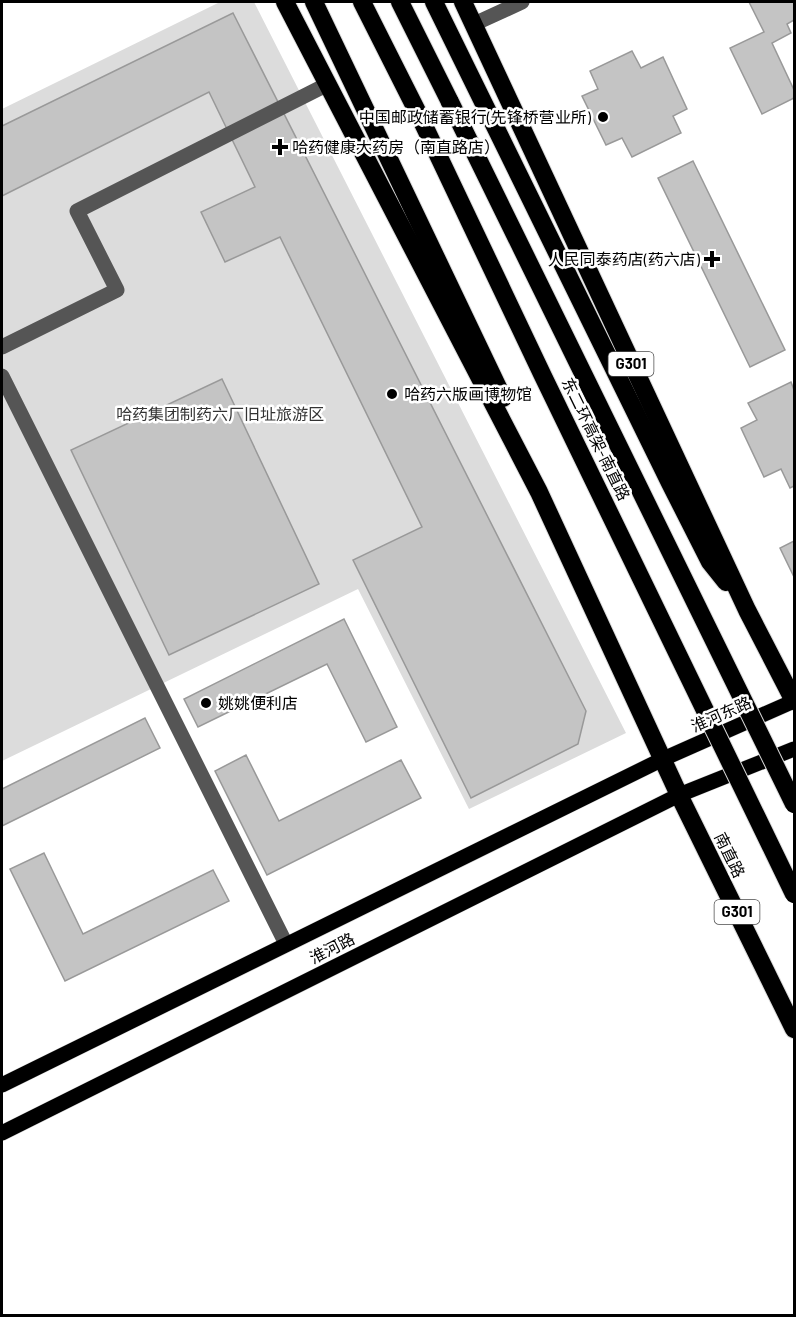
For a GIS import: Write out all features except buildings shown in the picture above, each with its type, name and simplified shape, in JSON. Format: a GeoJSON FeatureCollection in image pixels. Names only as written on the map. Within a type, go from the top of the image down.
{"type":"FeatureCollection","features":[{"type":"Feature","properties":{"kind":"highway","name":"G301"},"geometry":{"type":"LineString","coordinates":[[285,2],[539,492],[679,795]]}},
{"type":"Feature","properties":{"kind":"highway"},"geometry":{"type":"LineString","coordinates":[[314,2],[498,386],[539,492]]}},
{"type":"Feature","properties":{"kind":"highway","name":"东二环高架-南直路"},"geometry":{"type":"LineString","coordinates":[[362,2],[420,117],[542,374],[795,894]]}},
{"type":"Feature","properties":{"kind":"highway","name":"东二环高架-南直路"},"geometry":{"type":"LineString","coordinates":[[400,2],[795,804]]}},
{"type":"Feature","properties":{"kind":"highway"},"geometry":{"type":"LineString","coordinates":[[434,2],[710,562],[747,610]]}},
{"type":"Feature","properties":{"kind":"highway","name":"G301"},"geometry":{"type":"LineString","coordinates":[[463,2],[747,610],[795,701]]}},
{"type":"Feature","properties":{"kind":"highway","name":"南直路"},"geometry":{"type":"LineString","coordinates":[[679,795],[795,1029]]}},
{"type":"Feature","properties":{"kind":"main road","name":"淮河东路"},"geometry":{"type":"LineString","coordinates":[[663,759],[795,701]]}},
{"type":"Feature","properties":{"kind":"main road"},"geometry":{"type":"LineString","coordinates":[[679,795],[795,749]]}},
{"type":"Feature","properties":{"kind":"main road","name":"淮河路"},"geometry":{"type":"LineString","coordinates":[[2,1085],[663,759]]}},
{"type":"Feature","properties":{"kind":"main road","name":"淮河路"},"geometry":{"type":"LineString","coordinates":[[2,1133],[679,795]]}},
{"type":"Feature","properties":{"kind":"street"},"geometry":{"type":"LineString","coordinates":[[474,24],[522,2]]}},
{"type":"Feature","properties":{"kind":"street"},"geometry":{"type":"LineString","coordinates":[[2,348],[117,290],[77,210],[328,84]]}},
{"type":"Feature","properties":{"kind":"street"},"geometry":{"type":"LineString","coordinates":[[2,376],[286,944]]}},
{"type":"Feature","properties":{"kind":"green space","name":"哈药集团制药六厂旧址旅游区"},"geometry":{"type":"Polygon","coordinates":[[[220,2],[254,2],[626,733],[469,809],[358,589],[2,761],[2,109],[220,2]]]}},
{"type":"Feature","properties":{"kind":"place","name":"中国邮政储蓄银行(先锋桥营业所)"},"geometry":{"type":"Point","coordinates":[603,117]}},
{"type":"Feature","properties":{"kind":"place","name":"哈药健康大药房（南直路店）"},"geometry":{"type":"Point","coordinates":[280,147]}},
{"type":"Feature","properties":{"kind":"place","name":"人民同泰药店(药六店)"},"geometry":{"type":"Point","coordinates":[712,259]}},
{"type":"Feature","properties":{"kind":"place","name":"哈药六版画博物馆"},"geometry":{"type":"Point","coordinates":[392,394]}},
{"type":"Feature","properties":{"kind":"place","name":"姚姚便利店"},"geometry":{"type":"Point","coordinates":[206,703]}}]}
